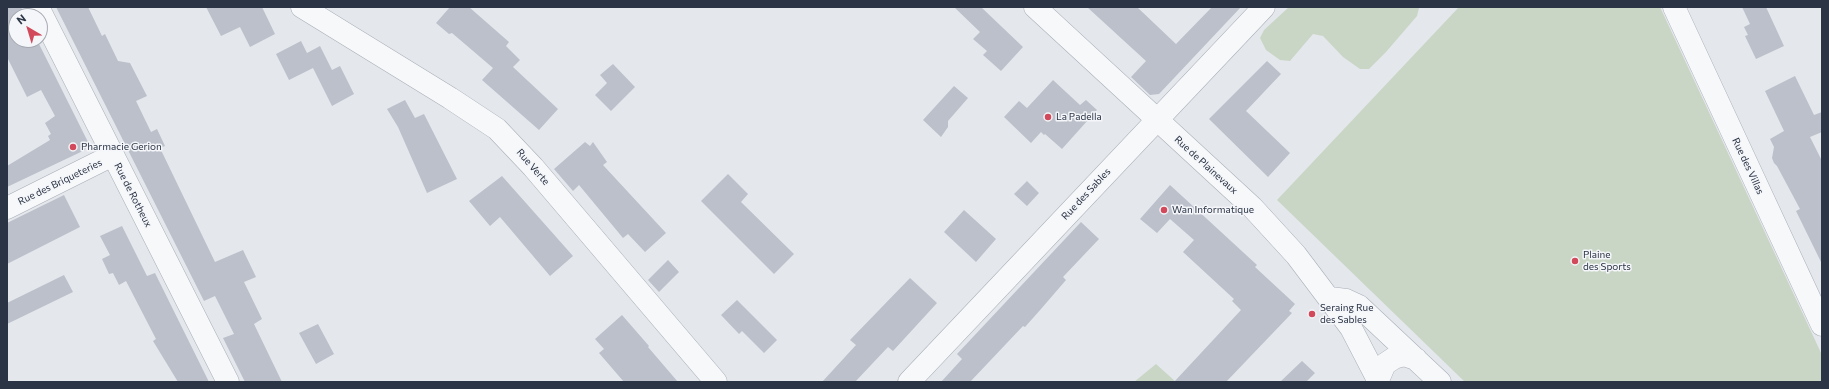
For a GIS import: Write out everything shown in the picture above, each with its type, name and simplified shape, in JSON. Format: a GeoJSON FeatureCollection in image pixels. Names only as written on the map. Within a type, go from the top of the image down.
{"type":"FeatureCollection","features":[{"type":"Feature","properties":{"kind":"street","name":"Rue de Rotheux"},"geometry":{"type":"LineString","coordinates":[[38,7],[228,382]]}},
{"type":"Feature","properties":{"kind":"street","name":"Rue Verte"},"geometry":{"type":"LineString","coordinates":[[302,7],[450,98],[497,129],[534,167],[716,382]]}},
{"type":"Feature","properties":{"kind":"street","name":"Rue de Plainevaux"},"geometry":{"type":"LineString","coordinates":[[1035,7],[1252,208],[1296,255],[1330,298],[1360,343],[1379,381]]}},
{"type":"Feature","properties":{"kind":"street","name":"Rue des Sables"},"geometry":{"type":"LineString","coordinates":[[909,382],[1264,7]]}},
{"type":"Feature","properties":{"kind":"street","name":"Rue des Villas"},"geometry":{"type":"LineString","coordinates":[[1674,7],[1822,325]]}},
{"type":"Feature","properties":{"kind":"street","name":"Rue des Briqueteries"},"geometry":{"type":"LineString","coordinates":[[7,208],[113,155]]}},
{"type":"Feature","properties":{"kind":"street"},"geometry":{"type":"LineString","coordinates":[[1330,298],[1346,300],[1359,306],[1440,382]]}},
{"type":"Feature","properties":{"kind":"street"},"geometry":{"type":"LineString","coordinates":[[1379,381],[1385,364],[1394,358],[1404,356],[1416,359]]}},
{"type":"Feature","properties":{"kind":"green space"},"geometry":{"type":"Polygon","coordinates":[[[1289,7],[1419,8],[1417,16],[1386,52],[1369,69],[1360,69],[1343,57],[1323,36],[1313,34],[1290,61],[1280,60],[1266,50],[1260,38],[1264,30],[1289,7]]]}},
{"type":"Feature","properties":{"kind":"green space","name":"Plaine des Sports"},"geometry":{"type":"Polygon","coordinates":[[[1459,7],[1660,7],[1822,355],[1822,382],[1465,382],[1277,200],[1459,7]]]}},
{"type":"Feature","properties":{"kind":"green space"},"geometry":{"type":"Polygon","coordinates":[[[1156,364],[1176,382],[1134,382],[1156,364]]]}},
{"type":"Feature","properties":{"kind":"building"},"geometry":{"type":"Polygon","coordinates":[[[7,7],[21,7],[8,8],[8,48],[41,48],[88,142],[85,150],[7,187],[7,166],[50,140],[48,136],[51,134],[45,123],[55,116],[41,90],[27,97],[7,57],[7,7]]]}},
{"type":"Feature","properties":{"kind":"building"},"geometry":{"type":"Polygon","coordinates":[[[56,7],[88,7],[102,36],[105,34],[118,61],[130,63],[147,96],[136,101],[151,132],[157,129],[165,146],[160,148],[215,262],[243,250],[256,277],[244,282],[262,319],[254,324],[282,382],[245,382],[223,338],[234,334],[215,296],[204,301],[56,7]]]}},
{"type":"Feature","properties":{"kind":"building"},"geometry":{"type":"Polygon","coordinates":[[[206,7],[262,7],[275,34],[250,47],[240,27],[221,36],[206,7]]]}},
{"type":"Feature","properties":{"kind":"building"},"geometry":{"type":"Polygon","coordinates":[[[450,7],[469,7],[509,42],[506,46],[520,60],[513,67],[558,109],[539,130],[482,80],[493,68],[452,33],[449,34],[436,23],[450,7]]]}},
{"type":"Feature","properties":{"kind":"building"},"geometry":{"type":"Polygon","coordinates":[[[954,7],[981,7],[1023,47],[1001,71],[983,55],[987,51],[973,39],[980,32],[954,7]]]}},
{"type":"Feature","properties":{"kind":"building"},"geometry":{"type":"Polygon","coordinates":[[[1087,7],[1137,7],[1176,44],[1212,7],[1241,7],[1159,94],[1150,95],[1131,77],[1146,61],[1087,7]]]}},
{"type":"Feature","properties":{"kind":"building"},"geometry":{"type":"Polygon","coordinates":[[[1742,7],[1766,7],[1784,46],[1756,59],[1745,36],[1748,35],[1744,27],[1750,24],[1742,7]]]}},
{"type":"Feature","properties":{"kind":"building"},"geometry":{"type":"Polygon","coordinates":[[[301,41],[307,53],[320,46],[332,70],[340,66],[354,94],[332,106],[313,68],[289,80],[276,54],[301,41]]]}},
{"type":"Feature","properties":{"kind":"building"},"geometry":{"type":"Polygon","coordinates":[[[1267,61],[1281,74],[1246,111],[1290,153],[1268,177],[1209,119],[1267,61]]]}},
{"type":"Feature","properties":{"kind":"building"},"geometry":{"type":"Polygon","coordinates":[[[613,64],[635,87],[611,111],[595,95],[607,83],[600,75],[613,64]]]}},
{"type":"Feature","properties":{"kind":"building"},"geometry":{"type":"Polygon","coordinates":[[[1795,76],[1814,115],[1822,112],[1822,132],[1810,137],[1822,161],[1822,264],[1796,211],[1800,209],[1772,158],[1774,147],[1770,139],[1784,131],[1765,91],[1795,76]]]}},
{"type":"Feature","properties":{"kind":"building","name":"La Padella"},"geometry":{"type":"Polygon","coordinates":[[[1053,80],[1080,105],[1086,100],[1097,110],[1062,149],[1041,132],[1031,143],[1004,117],[1019,101],[1027,108],[1053,80]]]}},
{"type":"Feature","properties":{"kind":"building"},"geometry":{"type":"Polygon","coordinates":[[[954,86],[968,98],[948,121],[948,127],[941,137],[923,120],[954,86]]]}},
{"type":"Feature","properties":{"kind":"building"},"geometry":{"type":"Polygon","coordinates":[[[405,100],[415,118],[424,114],[457,179],[427,193],[398,127],[387,109],[405,100]]]}},
{"type":"Feature","properties":{"kind":"building"},"geometry":{"type":"Polygon","coordinates":[[[585,142],[590,146],[593,142],[607,162],[603,165],[666,233],[645,252],[628,234],[623,238],[579,185],[573,191],[554,169],[585,142]]]}},
{"type":"Feature","properties":{"kind":"building"},"geometry":{"type":"Polygon","coordinates":[[[728,174],[748,194],[741,202],[794,254],[774,274],[701,201],[728,174]]]}},
{"type":"Feature","properties":{"kind":"building"},"geometry":{"type":"Polygon","coordinates":[[[502,176],[573,256],[550,276],[500,217],[490,226],[469,201],[502,176]]]}},
{"type":"Feature","properties":{"kind":"building"},"geometry":{"type":"Polygon","coordinates":[[[1027,181],[1039,193],[1027,206],[1014,194],[1027,181]]]}},
{"type":"Feature","properties":{"kind":"building"},"geometry":{"type":"Polygon","coordinates":[[[1170,185],[1257,265],[1255,267],[1295,304],[1289,311],[1292,313],[1226,382],[1174,382],[1241,310],[1232,301],[1234,299],[1183,252],[1194,240],[1170,219],[1157,233],[1140,219],[1170,185]]]}},
{"type":"Feature","properties":{"kind":"building"},"geometry":{"type":"Polygon","coordinates":[[[64,195],[80,227],[7,264],[7,223],[64,195]]]}},
{"type":"Feature","properties":{"kind":"building"},"geometry":{"type":"Polygon","coordinates":[[[964,210],[996,239],[976,262],[944,232],[964,210]]]}},
{"type":"Feature","properties":{"kind":"building"},"geometry":{"type":"Polygon","coordinates":[[[1081,222],[1099,239],[1063,277],[1066,280],[1041,309],[970,382],[941,382],[962,359],[957,354],[1081,222]]]}},
{"type":"Feature","properties":{"kind":"building"},"geometry":{"type":"Polygon","coordinates":[[[122,226],[147,276],[155,273],[209,382],[178,382],[153,341],[156,339],[126,281],[119,285],[113,273],[109,274],[102,259],[110,255],[100,236],[122,226]]]}},
{"type":"Feature","properties":{"kind":"building"},"geometry":{"type":"Polygon","coordinates":[[[668,260],[679,272],[659,292],[648,280],[668,260]]]}},
{"type":"Feature","properties":{"kind":"building"},"geometry":{"type":"Polygon","coordinates":[[[64,275],[73,292],[7,324],[7,303],[64,275]]]}},
{"type":"Feature","properties":{"kind":"building"},"geometry":{"type":"Polygon","coordinates":[[[910,278],[937,303],[893,351],[888,347],[855,382],[822,382],[856,345],[850,340],[910,278]]]}},
{"type":"Feature","properties":{"kind":"building"},"geometry":{"type":"Polygon","coordinates":[[[737,300],[777,340],[764,353],[742,331],[739,334],[721,315],[737,300]]]}},
{"type":"Feature","properties":{"kind":"building"},"geometry":{"type":"Polygon","coordinates":[[[622,315],[678,382],[624,382],[599,353],[604,349],[595,339],[622,315]]]}},
{"type":"Feature","properties":{"kind":"building"},"geometry":{"type":"Polygon","coordinates":[[[318,324],[334,354],[316,364],[299,333],[318,324]]]}},
{"type":"Feature","properties":{"kind":"building"},"geometry":{"type":"Polygon","coordinates":[[[1302,361],[1315,373],[1306,382],[1280,382],[1302,361]]]}},
{"type":"Feature","properties":{"kind":"place","name":"La Padella"},"geometry":{"type":"Point","coordinates":[1048,117]}},
{"type":"Feature","properties":{"kind":"place","name":"Pharmacie Gerion"},"geometry":{"type":"Point","coordinates":[73,147]}},
{"type":"Feature","properties":{"kind":"place","name":"Wan Informatique"},"geometry":{"type":"Point","coordinates":[1164,210]}},
{"type":"Feature","properties":{"kind":"place","name":"Plaine des Sports"},"geometry":{"type":"Point","coordinates":[1575,261]}},
{"type":"Feature","properties":{"kind":"place","name":"Seraing Rue des Sables"},"geometry":{"type":"Point","coordinates":[1312,314]}}]}
